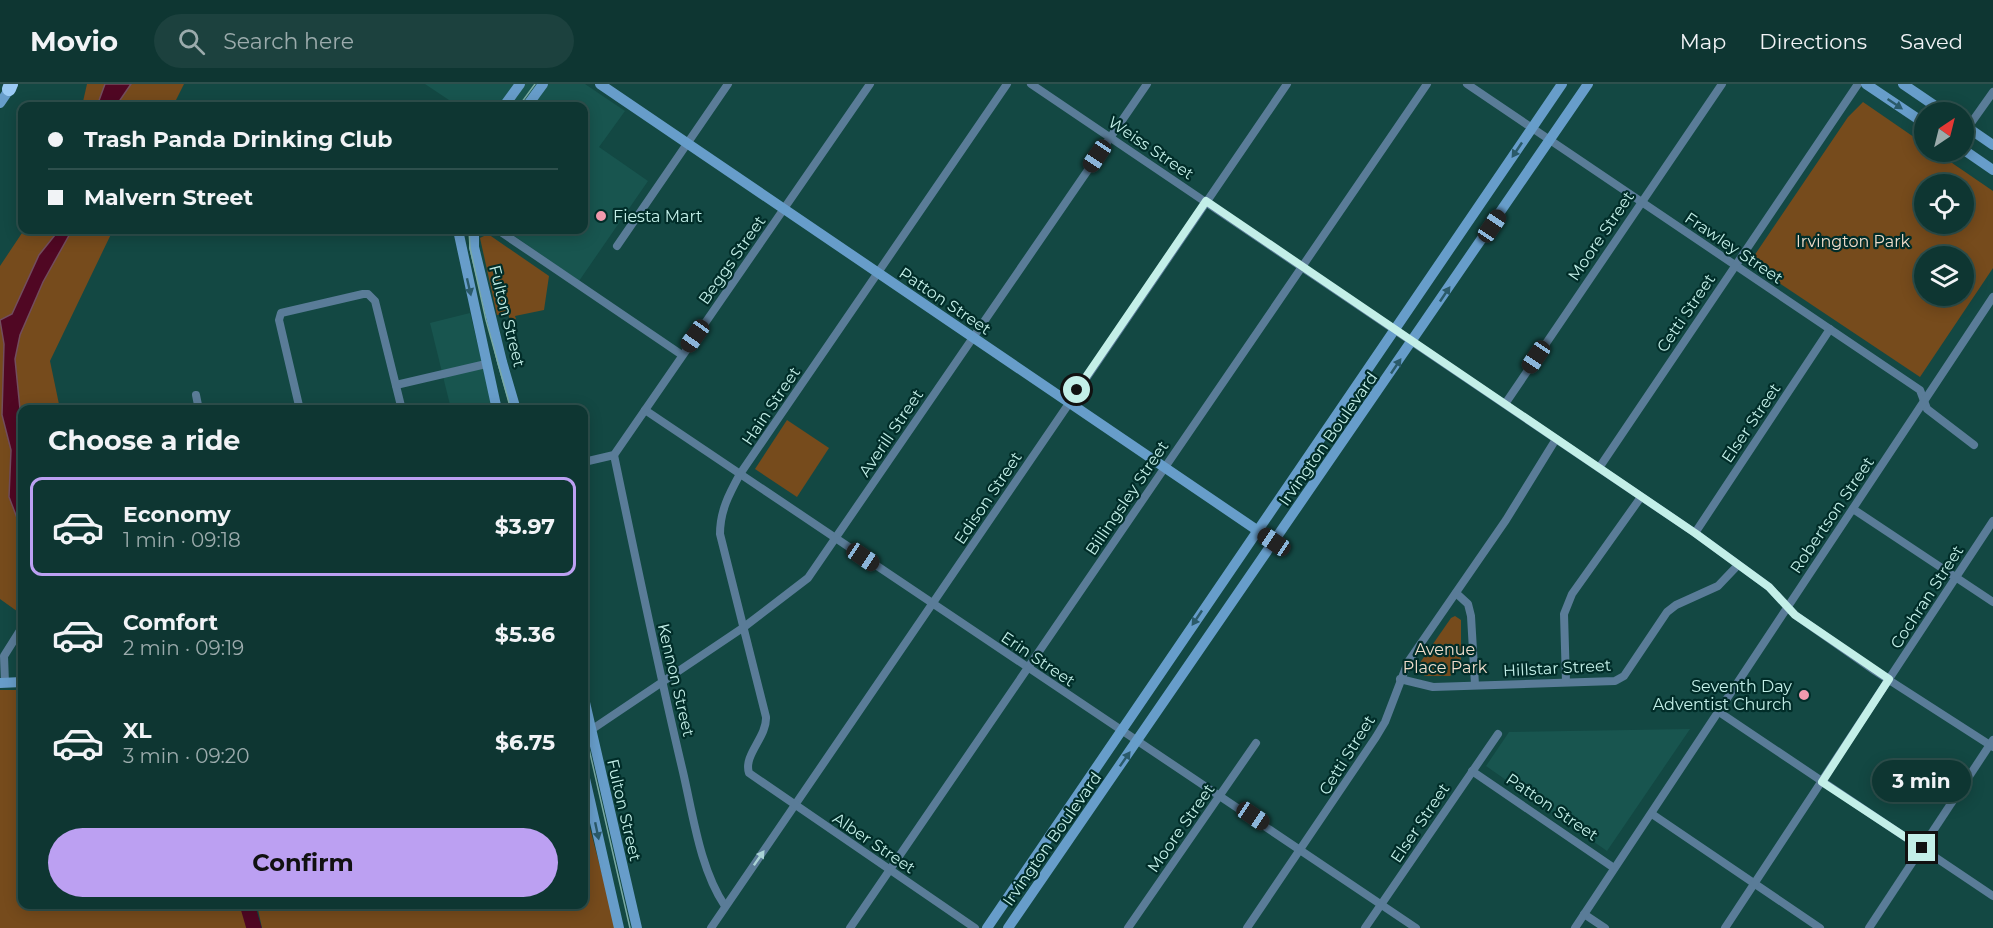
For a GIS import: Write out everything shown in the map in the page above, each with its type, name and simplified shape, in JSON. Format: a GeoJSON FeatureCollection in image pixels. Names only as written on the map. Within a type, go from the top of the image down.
{"type":"FeatureCollection","features":[{"type":"Feature","properties":{"kind":"main road"},"geometry":{"type":"LineString","coordinates":[[507,102],[520,84]]}},
{"type":"Feature","properties":{"kind":"main road"},"geometry":{"type":"LineString","coordinates":[[530,102],[543,84]]}},
{"type":"Feature","properties":{"kind":"main road","name":"Patton Street"},"geometry":{"type":"LineString","coordinates":[[600,84],[1274,542]]}},
{"type":"Feature","properties":{"kind":"main road","name":"Irvington Boulevard"},"geometry":{"type":"LineString","coordinates":[[987,928],[1562,84]]}},
{"type":"Feature","properties":{"kind":"main road","name":"Irvington Boulevard"},"geometry":{"type":"LineString","coordinates":[[1008,928],[1349,435],[1588,84]]}},
{"type":"Feature","properties":{"kind":"main road"},"geometry":{"type":"LineString","coordinates":[[1866,84],[1914,116]]}},
{"type":"Feature","properties":{"kind":"main road"},"geometry":{"type":"LineString","coordinates":[[1903,84],[1929,102]]}},
{"type":"Feature","properties":{"kind":"main road"},"geometry":{"type":"LineString","coordinates":[[0,103],[11,86]]}},
{"type":"Feature","properties":{"kind":"main road"},"geometry":{"type":"LineString","coordinates":[[1974,134],[1993,146]]}},
{"type":"Feature","properties":{"kind":"main road"},"geometry":{"type":"LineString","coordinates":[[1974,157],[1993,170]]}},
{"type":"Feature","properties":{"kind":"main road"},"geometry":{"type":"LineString","coordinates":[[1463,230],[1480,243]]}},
{"type":"Feature","properties":{"kind":"main road","name":"Fulton Street"},"geometry":{"type":"LineString","coordinates":[[459,234],[496,405]]}},
{"type":"Feature","properties":{"kind":"main road","name":"Fulton Street"},"geometry":{"type":"LineString","coordinates":[[474,234],[474,247],[482,281],[515,405]]}},
{"type":"Feature","properties":{"kind":"main road"},"geometry":{"type":"LineString","coordinates":[[1332,422],[1349,435]]}},
{"type":"Feature","properties":{"kind":"main road"},"geometry":{"type":"LineString","coordinates":[[1210,599],[1226,610]]}},
{"type":"Feature","properties":{"kind":"main road"},"geometry":{"type":"LineString","coordinates":[[3,683],[18,682]]}},
{"type":"Feature","properties":{"kind":"main road","name":"Fulton Street"},"geometry":{"type":"LineString","coordinates":[[588,716],[637,928]]}},
{"type":"Feature","properties":{"kind":"main road","name":"Fulton Street"},"geometry":{"type":"LineString","coordinates":[[588,792],[619,928]]}},
{"type":"Feature","properties":{"kind":"main road"},"geometry":{"type":"LineString","coordinates":[[1052,832],[1067,842]]}},
{"type":"Feature","properties":{"kind":"street"},"geometry":{"type":"LineString","coordinates":[[617,246],[728,84]]}},
{"type":"Feature","properties":{"kind":"street","name":"Beggs Street"},"geometry":{"type":"LineString","coordinates":[[614,455],[870,84]]}},
{"type":"Feature","properties":{"kind":"street","name":"Hain Street"},"geometry":{"type":"LineString","coordinates":[[758,780],[747,768],[765,732],[766,717],[720,534],[723,507],[740,474],[1007,84]]}},
{"type":"Feature","properties":{"kind":"street","name":"Weiss Street"},"geometry":{"type":"LineString","coordinates":[[1031,84],[1695,533],[1769,587],[1795,615],[1889,679],[1992,744]]}},
{"type":"Feature","properties":{"kind":"street","name":"Averill Street"},"geometry":{"type":"LineString","coordinates":[[591,730],[662,685],[801,585],[836,538],[1147,84]]}},
{"type":"Feature","properties":{"kind":"street","name":"Edison Street"},"geometry":{"type":"LineString","coordinates":[[711,928],[1287,84]]}},
{"type":"Feature","properties":{"kind":"street","name":"Billingsley Street"},"geometry":{"type":"LineString","coordinates":[[850,928],[1427,84]]}},
{"type":"Feature","properties":{"kind":"street","name":"Frawley Street"},"geometry":{"type":"LineString","coordinates":[[1467,84],[1920,390],[1927,409],[1974,445]]}},
{"type":"Feature","properties":{"kind":"street","name":"Moore Street"},"geometry":{"type":"LineString","coordinates":[[1505,404],[1722,84]]}},
{"type":"Feature","properties":{"kind":"street","name":"Cetti Street"},"geometry":{"type":"LineString","coordinates":[[1599,468],[1858,84]]}},
{"type":"Feature","properties":{"kind":"street"},"geometry":{"type":"LineString","coordinates":[[1974,117],[1993,92]]}},
{"type":"Feature","properties":{"kind":"street"},"geometry":{"type":"LineString","coordinates":[[504,234],[682,355]]}},
{"type":"Feature","properties":{"kind":"street"},"geometry":{"type":"LineString","coordinates":[[299,405],[279,320],[281,313],[363,294],[372,297],[378,313],[401,405]]}},
{"type":"Feature","properties":{"kind":"street","name":"Robertson Street"},"geometry":{"type":"LineString","coordinates":[[1575,928],[1924,400],[1990,307],[1993,297]]}},
{"type":"Feature","properties":{"kind":"street","name":"Elser Street"},"geometry":{"type":"LineString","coordinates":[[1695,533],[1830,329]]}},
{"type":"Feature","properties":{"kind":"street"},"geometry":{"type":"LineString","coordinates":[[396,385],[486,364]]}},
{"type":"Feature","properties":{"kind":"street"},"geometry":{"type":"LineString","coordinates":[[196,395],[198,405]]}},
{"type":"Feature","properties":{"kind":"street","name":"Erin Street"},"geometry":{"type":"LineString","coordinates":[[645,410],[1121,731],[1302,849],[1416,928]]}},
{"type":"Feature","properties":{"kind":"street","name":"Cetti Street"},"geometry":{"type":"LineString","coordinates":[[1247,928],[1385,722],[1408,662],[1506,520],[1556,439]]}},
{"type":"Feature","properties":{"kind":"street"},"geometry":{"type":"LineString","coordinates":[[588,461],[614,455]]}},
{"type":"Feature","properties":{"kind":"street","name":"Kennon Street"},"geometry":{"type":"LineString","coordinates":[[614,455],[662,685],[713,884],[725,906]]}},
{"type":"Feature","properties":{"kind":"street"},"geometry":{"type":"LineString","coordinates":[[1566,682],[1564,614],[1572,594],[1641,497]]}},
{"type":"Feature","properties":{"kind":"street"},"geometry":{"type":"LineString","coordinates":[[1853,509],[1993,602]]}},
{"type":"Feature","properties":{"kind":"street","name":"Cochran Street"},"geometry":{"type":"LineString","coordinates":[[1725,928],[1993,521]]}},
{"type":"Feature","properties":{"kind":"street","name":"Hillstar Street"},"geometry":{"type":"LineString","coordinates":[[1400,680],[1433,687],[1614,681],[1624,676],[1667,612],[1676,605],[1718,586],[1738,565]]}},
{"type":"Feature","properties":{"kind":"street"},"geometry":{"type":"LineString","coordinates":[[1456,593],[1468,604],[1472,616],[1475,685]]}},
{"type":"Feature","properties":{"kind":"street"},"geometry":{"type":"LineString","coordinates":[[3,683],[3,656],[18,634]]}},
{"type":"Feature","properties":{"kind":"street"},"geometry":{"type":"LineString","coordinates":[[1719,711],[1993,896]]}},
{"type":"Feature","properties":{"kind":"street","name":"Elser Street"},"geometry":{"type":"LineString","coordinates":[[1365,928],[1498,734]]}},
{"type":"Feature","properties":{"kind":"street","name":"Moore Street"},"geometry":{"type":"LineString","coordinates":[[1128,928],[1256,743]]}},
{"type":"Feature","properties":{"kind":"street"},"geometry":{"type":"LineString","coordinates":[[1869,928],[1992,744]]}},
{"type":"Feature","properties":{"kind":"street","name":"Patton Street"},"geometry":{"type":"LineString","coordinates":[[1472,771],[1614,868]]}},
{"type":"Feature","properties":{"kind":"street","name":"Alber Street"},"geometry":{"type":"LineString","coordinates":[[758,780],[975,928]]}},
{"type":"Feature","properties":{"kind":"street"},"geometry":{"type":"LineString","coordinates":[[1652,814],[1820,928]]}},
{"type":"Feature","properties":{"kind":"street"},"geometry":{"type":"LineString","coordinates":[[1584,914],[1605,928]]}},
{"type":"Feature","properties":{"kind":"shaded area"},"geometry":{"type":"Polygon","coordinates":[[[105,84],[131,84],[119,102],[98,102],[105,84]]]}},
{"type":"Feature","properties":{"kind":"shaded area"},"geometry":{"type":"Polygon","coordinates":[[[425,84],[585,84],[625,111],[599,147],[648,181],[579,281],[512,234],[588,234],[588,102],[452,102],[425,84]]]}},
{"type":"Feature","properties":{"kind":"shaded area"},"geometry":{"type":"Polygon","coordinates":[[[56,234],[70,234],[43,282],[20,335],[15,359],[20,405],[18,520],[9,497],[11,450],[2,415],[4,344],[0,320],[12,314],[39,255],[56,234]]]}},
{"type":"Feature","properties":{"kind":"shaded area"},"geometry":{"type":"Polygon","coordinates":[[[470,313],[492,405],[450,405],[430,323],[470,313]]]}},
{"type":"Feature","properties":{"kind":"shaded area"},"geometry":{"type":"Polygon","coordinates":[[[1690,729],[1607,851],[1486,766],[1509,732],[1690,729]]]}},
{"type":"Feature","properties":{"kind":"green space"},"geometry":{"type":"Polygon","coordinates":[[[87,84],[184,84],[175,102],[83,102],[87,84]]]}},
{"type":"Feature","properties":{"kind":"green space","name":"Irvington Park"},"geometry":{"type":"Polygon","coordinates":[[[1863,102],[1914,137],[1914,162],[1951,162],[1968,174],[1914,174],[1914,234],[1974,234],[1974,178],[1993,191],[1993,268],[1974,296],[1974,246],[1914,246],[1914,306],[1968,306],[1920,377],[1755,267],[1754,256],[1848,117],[1863,102]]]}},
{"type":"Feature","properties":{"kind":"green space"},"geometry":{"type":"Polygon","coordinates":[[[21,234],[111,234],[50,361],[59,405],[18,405],[18,612],[0,599],[0,266],[21,234]]]}},
{"type":"Feature","properties":{"kind":"green space"},"geometry":{"type":"Polygon","coordinates":[[[488,234],[549,276],[544,310],[515,316],[516,319],[510,321],[508,313],[497,315],[480,238],[488,234]]]}},
{"type":"Feature","properties":{"kind":"green space"},"geometry":{"type":"Polygon","coordinates":[[[787,420],[829,448],[797,497],[755,469],[787,420]]]}},
{"type":"Feature","properties":{"kind":"green space","name":"Avenue Place Park"},"geometry":{"type":"Polygon","coordinates":[[[1455,616],[1461,620],[1461,668],[1450,676],[1425,676],[1417,667],[1451,618],[1455,616]]]}},
{"type":"Feature","properties":{"kind":"green space"},"geometry":{"type":"Polygon","coordinates":[[[0,690],[18,690],[18,909],[243,909],[247,928],[0,928],[0,690]]]}},
{"type":"Feature","properties":{"kind":"green space"},"geometry":{"type":"Polygon","coordinates":[[[588,820],[616,928],[262,928],[258,909],[588,909],[588,820]]]}},
{"type":"Feature","properties":{"kind":"waterway"},"geometry":{"type":"LineString","coordinates":[[248,909],[254,928]]}},
{"type":"Feature","properties":{"kind":"tram line"},"geometry":{"type":"LineString","coordinates":[[522,102],[535,84]]}},
{"type":"Feature","properties":{"kind":"tram line"},"geometry":{"type":"LineString","coordinates":[[469,234],[470,248],[486,320],[510,405]]}},
{"type":"Feature","properties":{"kind":"tram line"},"geometry":{"type":"LineString","coordinates":[[588,744],[630,928]]}},
{"type":"Feature","properties":{"kind":"place","name":"Fiesta Mart"},"geometry":{"type":"Point","coordinates":[601,216]}},
{"type":"Feature","properties":{"kind":"place","name":"Seventh Day Adventist Church"},"geometry":{"type":"Point","coordinates":[1804,695]}},
{"type":"Feature","properties":{"kind":"route"},"geometry":{"type":"LineString","coordinates":[[1077,390],[1206,201],[1695,533],[1769,587],[1795,615],[1889,679],[1822,782],[1922,848]]}}]}
